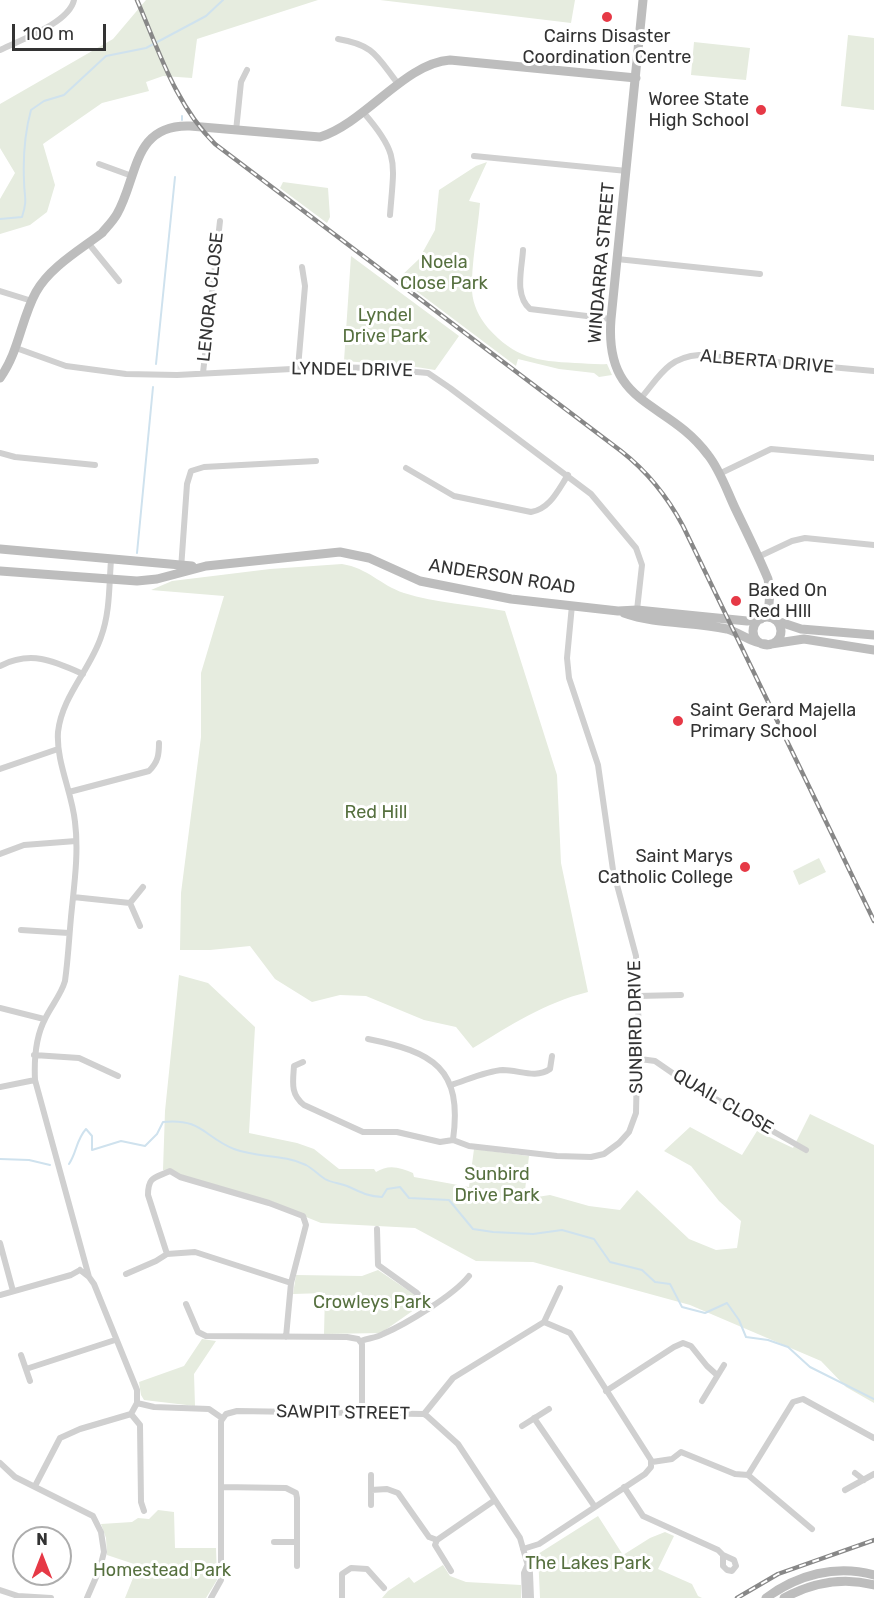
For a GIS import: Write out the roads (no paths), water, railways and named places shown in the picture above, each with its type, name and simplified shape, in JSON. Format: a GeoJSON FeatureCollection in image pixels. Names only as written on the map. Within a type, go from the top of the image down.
{"type":"FeatureCollection","features":[{"type":"Feature","properties":{"kind":"street"},"geometry":{"type":"LineString","coordinates":[[0,50],[60,20],[70,10],[74,0]]}},
{"type":"Feature","properties":{"kind":"street","name":"WINDARRA STREET"},"geometry":{"type":"LineString","coordinates":[[643,0],[610,345],[615,366],[623,381],[641,398],[692,437],[707,453],[719,474],[770,586],[769,619]]}},
{"type":"Feature","properties":{"kind":"street"},"geometry":{"type":"LineString","coordinates":[[338,39],[365,45],[399,85]]}},
{"type":"Feature","properties":{"kind":"street"},"geometry":{"type":"LineString","coordinates":[[0,378],[16,348],[36,292],[48,276],[102,233],[117,214],[143,148],[162,130],[184,126],[320,137],[337,131],[399,85],[428,65],[438,61],[450,60],[636,78]]}},
{"type":"Feature","properties":{"kind":"street"},"geometry":{"type":"LineString","coordinates":[[236,131],[241,82],[247,70]]}},
{"type":"Feature","properties":{"kind":"street"},"geometry":{"type":"LineString","coordinates":[[363,112],[381,133],[392,154],[394,170],[390,215]]}},
{"type":"Feature","properties":{"kind":"street"},"geometry":{"type":"LineString","coordinates":[[474,156],[627,171]]}},
{"type":"Feature","properties":{"kind":"street"},"geometry":{"type":"LineString","coordinates":[[99,164],[132,176]]}},
{"type":"Feature","properties":{"kind":"street","name":"LENORA CLOSE"},"geometry":{"type":"LineString","coordinates":[[203,373],[220,221]]}},
{"type":"Feature","properties":{"kind":"street"},"geometry":{"type":"LineString","coordinates":[[89,244],[119,281]]}},
{"type":"Feature","properties":{"kind":"street"},"geometry":{"type":"LineString","coordinates":[[523,250],[520,290],[524,304],[530,309],[611,318]]}},
{"type":"Feature","properties":{"kind":"street"},"geometry":{"type":"LineString","coordinates":[[617,259],[760,274]]}},
{"type":"Feature","properties":{"kind":"street"},"geometry":{"type":"LineString","coordinates":[[298,368],[305,286],[302,267]]}},
{"type":"Feature","properties":{"kind":"street"},"geometry":{"type":"LineString","coordinates":[[0,291],[32,301]]}},
{"type":"Feature","properties":{"kind":"street","name":"LYNDEL DRIVE"},"geometry":{"type":"LineString","coordinates":[[16,348],[57,364],[81,369],[157,375],[359,367],[428,374],[450,387],[568,475],[604,508],[636,548],[642,565],[637,614]]}},
{"type":"Feature","properties":{"kind":"street","name":"ALBERTA DRIVE"},"geometry":{"type":"LineString","coordinates":[[641,398],[670,364],[687,356],[699,355],[874,371]]}},
{"type":"Feature","properties":{"kind":"street"},"geometry":{"type":"LineString","coordinates":[[719,474],[771,449],[874,458]]}},
{"type":"Feature","properties":{"kind":"street"},"geometry":{"type":"LineString","coordinates":[[0,453],[15,457],[95,465]]}},
{"type":"Feature","properties":{"kind":"street"},"geometry":{"type":"LineString","coordinates":[[181,569],[188,478],[191,471],[204,467],[316,461]]}},
{"type":"Feature","properties":{"kind":"street"},"geometry":{"type":"LineString","coordinates":[[406,468],[454,496],[531,512],[548,504],[568,475]]}},
{"type":"Feature","properties":{"kind":"street"},"geometry":{"type":"LineString","coordinates":[[758,557],[792,541],[805,538],[874,545]]}},
{"type":"Feature","properties":{"kind":"street","name":"ANDERSON ROAD"},"geometry":{"type":"LineString","coordinates":[[0,549],[181,569]]}},
{"type":"Feature","properties":{"kind":"street","name":"ANDERSON ROAD"},"geometry":{"type":"LineString","coordinates":[[0,570],[146,581],[181,569],[344,552],[369,558],[426,582],[511,599],[618,611],[726,629],[755,642],[769,644],[804,639],[874,650]]}},
{"type":"Feature","properties":{"kind":"street"},"geometry":{"type":"LineString","coordinates":[[35,1486],[60,1438],[80,1429],[131,1414],[137,1403],[137,1390],[90,1277],[35,1080],[34,1055],[44,1019],[61,993],[65,981],[73,897],[75,820],[58,749],[58,732],[69,697],[101,638],[111,560]]}},
{"type":"Feature","properties":{"kind":"street","name":"SUNBIRD DRIVE"},"geometry":{"type":"LineString","coordinates":[[303,1062],[294,1066],[293,1088],[297,1098],[304,1105],[363,1132],[397,1132],[443,1142],[453,1140],[469,1146],[586,1158],[604,1154],[619,1143],[632,1126],[637,1107],[637,1068],[640,1059],[636,956],[614,870],[598,765],[568,678],[567,658],[572,605]]}},
{"type":"Feature","properties":{"kind":"street","name":"ANDERSON ROAD"},"geometry":{"type":"LineString","coordinates":[[637,614],[747,621],[769,619],[797,629],[874,635]]}},
{"type":"Feature","properties":{"kind":"street"},"geometry":{"type":"LineString","coordinates":[[769,619],[780,626],[781,634],[776,641],[769,644],[758,641],[754,635],[754,627],[769,619]]}},
{"type":"Feature","properties":{"kind":"street"},"geometry":{"type":"LineString","coordinates":[[0,666],[18,659],[48,659],[83,674]]}},
{"type":"Feature","properties":{"kind":"street"},"geometry":{"type":"LineString","coordinates":[[69,792],[149,771],[156,764],[159,743]]}},
{"type":"Feature","properties":{"kind":"street"},"geometry":{"type":"LineString","coordinates":[[0,769],[58,749]]}},
{"type":"Feature","properties":{"kind":"street"},"geometry":{"type":"LineString","coordinates":[[0,854],[24,845],[76,841]]}},
{"type":"Feature","properties":{"kind":"street"},"geometry":{"type":"LineString","coordinates":[[130,903],[143,887]]}},
{"type":"Feature","properties":{"kind":"street"},"geometry":{"type":"LineString","coordinates":[[73,897],[130,903]]}},
{"type":"Feature","properties":{"kind":"street"},"geometry":{"type":"LineString","coordinates":[[130,903],[140,926]]}},
{"type":"Feature","properties":{"kind":"street"},"geometry":{"type":"LineString","coordinates":[[21,930],[69,933]]}},
{"type":"Feature","properties":{"kind":"street"},"geometry":{"type":"LineString","coordinates":[[637,996],[681,995]]}},
{"type":"Feature","properties":{"kind":"street"},"geometry":{"type":"LineString","coordinates":[[0,1008],[44,1019]]}},
{"type":"Feature","properties":{"kind":"street"},"geometry":{"type":"LineString","coordinates":[[368,1039],[428,1058],[439,1066],[451,1085],[456,1113],[453,1140]]}},
{"type":"Feature","properties":{"kind":"street"},"geometry":{"type":"LineString","coordinates":[[34,1055],[79,1058],[118,1076]]}},
{"type":"Feature","properties":{"kind":"street"},"geometry":{"type":"LineString","coordinates":[[451,1085],[501,1070],[544,1073],[552,1066],[552,1056]]}},
{"type":"Feature","properties":{"kind":"street","name":"QUAIL CLOSE"},"geometry":{"type":"LineString","coordinates":[[640,1059],[655,1061],[684,1081],[806,1150]]}},
{"type":"Feature","properties":{"kind":"street"},"geometry":{"type":"LineString","coordinates":[[0,1087],[35,1080]]}},
{"type":"Feature","properties":{"kind":"street"},"geometry":{"type":"LineString","coordinates":[[167,1254],[148,1195],[148,1185],[152,1178],[170,1171],[180,1177],[269,1203],[303,1216],[306,1225],[291,1283],[286,1336]]}},
{"type":"Feature","properties":{"kind":"street"},"geometry":{"type":"LineString","coordinates":[[377,1229],[378,1265],[417,1293],[429,1306]]}},
{"type":"Feature","properties":{"kind":"street"},"geometry":{"type":"LineString","coordinates":[[0,1243],[13,1291]]}},
{"type":"Feature","properties":{"kind":"street"},"geometry":{"type":"LineString","coordinates":[[126,1274],[167,1254],[195,1252],[291,1283]]}},
{"type":"Feature","properties":{"kind":"street"},"geometry":{"type":"LineString","coordinates":[[0,1295],[71,1275],[80,1270],[85,1259]]}},
{"type":"Feature","properties":{"kind":"street"},"geometry":{"type":"LineString","coordinates":[[80,1270],[90,1277]]}},
{"type":"Feature","properties":{"kind":"street"},"geometry":{"type":"LineString","coordinates":[[186,1305],[198,1332],[206,1336],[347,1336],[361,1341],[384,1334],[457,1287],[468,1276]]}},
{"type":"Feature","properties":{"kind":"street"},"geometry":{"type":"LineString","coordinates":[[424,1414],[453,1378],[544,1322],[560,1288]]}},
{"type":"Feature","properties":{"kind":"street"},"geometry":{"type":"LineString","coordinates":[[523,1549],[539,1544],[650,1470],[652,1462],[570,1334],[544,1322]]}},
{"type":"Feature","properties":{"kind":"street"},"geometry":{"type":"LineString","coordinates":[[26,1369],[115,1340]]}},
{"type":"Feature","properties":{"kind":"street"},"geometry":{"type":"LineString","coordinates":[[361,1341],[362,1413]]}},
{"type":"Feature","properties":{"kind":"street"},"geometry":{"type":"LineString","coordinates":[[606,1392],[667,1351],[683,1343],[691,1346],[717,1375]]}},
{"type":"Feature","properties":{"kind":"street"},"geometry":{"type":"LineString","coordinates":[[21,1355],[30,1381]]}},
{"type":"Feature","properties":{"kind":"street"},"geometry":{"type":"LineString","coordinates":[[702,1401],[724,1365]]}},
{"type":"Feature","properties":{"kind":"street"},"geometry":{"type":"LineString","coordinates":[[748,1475],[793,1402],[803,1399],[874,1438]]}},
{"type":"Feature","properties":{"kind":"street"},"geometry":{"type":"LineString","coordinates":[[137,1403],[164,1408],[209,1409],[222,1418],[221,1580],[211,1598]]}},
{"type":"Feature","properties":{"kind":"street"},"geometry":{"type":"LineString","coordinates":[[522,1425],[549,1410]]}},
{"type":"Feature","properties":{"kind":"street","name":"SAWPIT STREET"},"geometry":{"type":"LineString","coordinates":[[222,1418],[230,1412],[237,1411],[424,1414],[458,1444],[517,1534],[530,1573],[531,1598]]}},
{"type":"Feature","properties":{"kind":"street"},"geometry":{"type":"LineString","coordinates":[[131,1414],[140,1425],[141,1502],[144,1511]]}},
{"type":"Feature","properties":{"kind":"street"},"geometry":{"type":"LineString","coordinates":[[534,1418],[595,1507]]}},
{"type":"Feature","properties":{"kind":"street"},"geometry":{"type":"LineString","coordinates":[[652,1462],[672,1459],[681,1452],[735,1474],[748,1475],[812,1529]]}},
{"type":"Feature","properties":{"kind":"street"},"geometry":{"type":"LineString","coordinates":[[0,1463],[9,1473],[93,1516],[100,1532],[104,1552],[87,1598]]}},
{"type":"Feature","properties":{"kind":"street"},"geometry":{"type":"LineString","coordinates":[[855,1473],[864,1480]]}},
{"type":"Feature","properties":{"kind":"street"},"geometry":{"type":"LineString","coordinates":[[845,1490],[874,1474]]}},
{"type":"Feature","properties":{"kind":"street"},"geometry":{"type":"LineString","coordinates":[[371,1475],[371,1505]]}},
{"type":"Feature","properties":{"kind":"street"},"geometry":{"type":"LineString","coordinates":[[221,1487],[291,1490],[296,1493],[297,1566]]}},
{"type":"Feature","properties":{"kind":"street"},"geometry":{"type":"LineString","coordinates":[[624,1487],[643,1516],[718,1550],[723,1556]]}},
{"type":"Feature","properties":{"kind":"street"},"geometry":{"type":"LineString","coordinates":[[371,1490],[387,1489],[399,1493],[429,1537],[436,1540]]}},
{"type":"Feature","properties":{"kind":"street"},"geometry":{"type":"LineString","coordinates":[[436,1540],[495,1500]]}},
{"type":"Feature","properties":{"kind":"street"},"geometry":{"type":"LineString","coordinates":[[436,1540],[435,1545],[451,1570]]}},
{"type":"Feature","properties":{"kind":"street"},"geometry":{"type":"LineString","coordinates":[[274,1542],[297,1542]]}},
{"type":"Feature","properties":{"kind":"street","name":"SAWPIT STREET"},"geometry":{"type":"LineString","coordinates":[[525,1598],[524,1573],[527,1565]]}},
{"type":"Feature","properties":{"kind":"street"},"geometry":{"type":"LineString","coordinates":[[342,1598],[342,1574],[351,1568],[367,1569],[384,1588]]}},
{"type":"Feature","properties":{"kind":"street"},"geometry":{"type":"LineString","coordinates":[[766,1598],[791,1582],[814,1574],[840,1571],[874,1575]]}},
{"type":"Feature","properties":{"kind":"street"},"geometry":{"type":"LineString","coordinates":[[784,1598],[807,1588],[834,1582],[874,1585]]}},
{"type":"Feature","properties":{"kind":"street"},"geometry":{"type":"LineString","coordinates":[[0,1590],[18,1596],[51,1598]]}},
{"type":"Feature","properties":{"kind":"waterway"},"geometry":{"type":"LineString","coordinates":[[0,219],[22,217],[24,211],[24,153],[31,110],[44,101],[64,95],[106,56],[146,48],[206,16],[223,0]]}},
{"type":"Feature","properties":{"kind":"waterway"},"geometry":{"type":"LineString","coordinates":[[156,364],[175,177]]}},
{"type":"Feature","properties":{"kind":"waterway"},"geometry":{"type":"LineString","coordinates":[[137,553],[153,387]]}},
{"type":"Feature","properties":{"kind":"waterway"},"geometry":{"type":"LineString","coordinates":[[69,1164],[80,1137],[86,1129],[92,1136],[92,1150],[121,1141],[145,1146],[157,1134],[163,1122],[186,1123],[234,1149],[297,1162],[328,1180],[368,1195],[382,1197],[387,1189],[400,1187],[409,1198],[449,1200],[473,1229],[533,1234],[562,1230],[594,1239],[610,1262],[642,1270],[655,1282],[670,1284],[682,1307],[705,1313],[727,1303],[739,1320],[746,1337],[768,1340],[788,1347],[810,1367],[874,1399]]}},
{"type":"Feature","properties":{"kind":"waterway"},"geometry":{"type":"LineString","coordinates":[[0,1159],[29,1160],[50,1165]]}},
{"type":"Feature","properties":{"kind":"railway"},"geometry":{"type":"LineString","coordinates":[[137,0],[169,76],[189,112],[215,144],[621,451],[656,485],[683,526],[874,921]]}},
{"type":"Feature","properties":{"kind":"railway"},"geometry":{"type":"LineString","coordinates":[[737,1598],[778,1574],[874,1540]]}},
{"type":"Feature","properties":{"kind":"place","name":"Cairns Disaster Coordination Centre"},"geometry":{"type":"Point","coordinates":[607,17]}},
{"type":"Feature","properties":{"kind":"place","name":"Woree State High School"},"geometry":{"type":"Point","coordinates":[761,110]}},
{"type":"Feature","properties":{"kind":"place","name":"Baked On Red HIll"},"geometry":{"type":"Point","coordinates":[736,601]}},
{"type":"Feature","properties":{"kind":"place","name":"Saint Gerard Majella Primary School"},"geometry":{"type":"Point","coordinates":[678,721]}},
{"type":"Feature","properties":{"kind":"place","name":"Saint Marys Catholic College"},"geometry":{"type":"Point","coordinates":[745,867]}},
{"type":"Feature","properties":{"kind":"park label","name":"Noela Close Park"},"geometry":{"type":"Point","coordinates":[444,273]}},
{"type":"Feature","properties":{"kind":"park label","name":"Lyndel Drive Park"},"geometry":{"type":"Point","coordinates":[385,326]}},
{"type":"Feature","properties":{"kind":"park label","name":"Red Hill"},"geometry":{"type":"Point","coordinates":[376,813]}},
{"type":"Feature","properties":{"kind":"park label","name":"Sunbird Drive Park"},"geometry":{"type":"Point","coordinates":[497,1185]}},
{"type":"Feature","properties":{"kind":"park label","name":"Crowleys Park"},"geometry":{"type":"Point","coordinates":[372,1303]}},
{"type":"Feature","properties":{"kind":"park label","name":"The Lakes Park"},"geometry":{"type":"Point","coordinates":[588,1564]}},
{"type":"Feature","properties":{"kind":"park label","name":"Homestead Park"},"geometry":{"type":"Point","coordinates":[162,1571]}}]}
